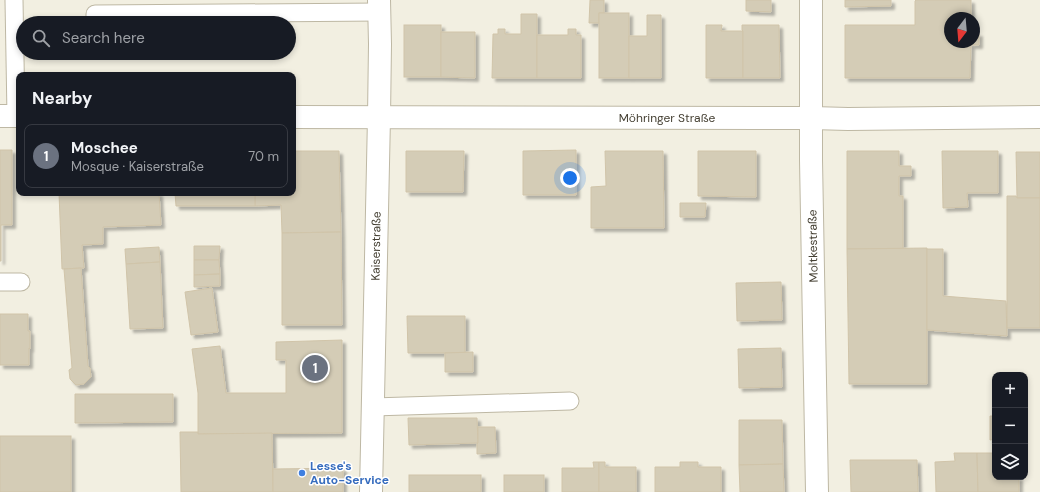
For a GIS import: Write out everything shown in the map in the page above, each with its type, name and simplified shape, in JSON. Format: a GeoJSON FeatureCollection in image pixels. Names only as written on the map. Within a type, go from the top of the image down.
{"type":"FeatureCollection","features":[{"type":"Feature","properties":{"kind":"street","name":"Moltkestraße"},"geometry":{"type":"LineString","coordinates":[[811,0],[811,168],[817,492]]}},
{"type":"Feature","properties":{"kind":"street","name":"Kaiserstraße"},"geometry":{"type":"LineString","coordinates":[[371,492],[379,117],[379,6]]}},
{"type":"Feature","properties":{"kind":"street","name":"Möhringer Straße"},"geometry":{"type":"LineString","coordinates":[[296,117],[812,118],[848,120],[1040,117]]}},
{"type":"Feature","properties":{"kind":"lane"},"geometry":{"type":"LineString","coordinates":[[14,0],[16,17]]}},
{"type":"Feature","properties":{"kind":"lane"},"geometry":{"type":"LineString","coordinates":[[94,16],[94,14],[230,6],[379,6]]}},
{"type":"Feature","properties":{"kind":"lane"},"geometry":{"type":"LineString","coordinates":[[16,72],[17,60]]}},
{"type":"Feature","properties":{"kind":"lane"},"geometry":{"type":"LineString","coordinates":[[12,116],[16,74]]}},
{"type":"Feature","properties":{"kind":"lane"},"geometry":{"type":"LineString","coordinates":[[0,282],[20,282]]}},
{"type":"Feature","properties":{"kind":"lane"},"geometry":{"type":"LineString","coordinates":[[373,407],[570,401]]}},
{"type":"Feature","properties":{"kind":"building"},"geometry":{"type":"Polygon","coordinates":[[[590,0],[604,0],[604,13],[599,13],[599,23],[589,23],[590,0]]]}},
{"type":"Feature","properties":{"kind":"building"},"geometry":{"type":"Polygon","coordinates":[[[746,0],[771,0],[771,12],[746,11],[746,0]]]}},
{"type":"Feature","properties":{"kind":"building"},"geometry":{"type":"Polygon","coordinates":[[[845,0],[891,0],[891,6],[845,7],[845,0]]]}},
{"type":"Feature","properties":{"kind":"building"},"geometry":{"type":"Polygon","coordinates":[[[971,0],[971,12],[944,12],[944,48],[971,48],[970,78],[845,78],[845,25],[915,25],[915,1],[971,0]]]}},
{"type":"Feature","properties":{"kind":"building"},"geometry":{"type":"Polygon","coordinates":[[[599,13],[629,13],[629,78],[599,78],[599,13]]]}},
{"type":"Feature","properties":{"kind":"building"},"geometry":{"type":"Polygon","coordinates":[[[521,14],[537,14],[537,78],[492,78],[493,34],[498,34],[498,29],[505,29],[505,34],[521,34],[521,14]]]}},
{"type":"Feature","properties":{"kind":"building"},"geometry":{"type":"Polygon","coordinates":[[[647,15],[661,15],[661,78],[629,78],[629,36],[647,36],[647,15]]]}},
{"type":"Feature","properties":{"kind":"building"},"geometry":{"type":"Polygon","coordinates":[[[404,25],[441,25],[441,77],[404,77],[404,25]]]}},
{"type":"Feature","properties":{"kind":"building"},"geometry":{"type":"Polygon","coordinates":[[[706,25],[722,25],[721,31],[743,31],[743,78],[706,78],[706,25]]]}},
{"type":"Feature","properties":{"kind":"building"},"geometry":{"type":"Polygon","coordinates":[[[742,25],[779,25],[780,78],[743,78],[742,25]]]}},
{"type":"Feature","properties":{"kind":"building"},"geometry":{"type":"Polygon","coordinates":[[[568,29],[576,29],[576,35],[581,35],[581,78],[537,78],[537,35],[568,35],[568,29]]]}},
{"type":"Feature","properties":{"kind":"building"},"geometry":{"type":"Polygon","coordinates":[[[441,32],[475,32],[475,78],[441,77],[441,32]]]}},
{"type":"Feature","properties":{"kind":"building"},"geometry":{"type":"Polygon","coordinates":[[[0,150],[12,150],[12,225],[1,225],[1,261],[0,261],[0,150]]]}},
{"type":"Feature","properties":{"kind":"building"},"geometry":{"type":"Polygon","coordinates":[[[576,150],[576,195],[523,195],[523,151],[576,150]]]}},
{"type":"Feature","properties":{"kind":"building"},"geometry":{"type":"Polygon","coordinates":[[[296,151],[339,151],[341,232],[282,233],[281,205],[255,206],[255,196],[296,196],[296,151]]]}},
{"type":"Feature","properties":{"kind":"building"},"geometry":{"type":"Polygon","coordinates":[[[406,151],[464,151],[463,192],[406,192],[406,151]]]}},
{"type":"Feature","properties":{"kind":"building"},"geometry":{"type":"Polygon","coordinates":[[[605,151],[663,151],[664,228],[591,228],[591,187],[606,186],[605,151]]]}},
{"type":"Feature","properties":{"kind":"building"},"geometry":{"type":"Polygon","coordinates":[[[698,151],[756,151],[756,197],[698,196],[698,151]]]}},
{"type":"Feature","properties":{"kind":"building"},"geometry":{"type":"Polygon","coordinates":[[[847,151],[899,151],[899,166],[911,166],[911,176],[899,176],[899,196],[903,196],[903,249],[847,249],[847,151]]]}},
{"type":"Feature","properties":{"kind":"building"},"geometry":{"type":"Polygon","coordinates":[[[942,151],[998,151],[998,193],[967,193],[968,207],[943,208],[942,151]]]}},
{"type":"Feature","properties":{"kind":"building"},"geometry":{"type":"Polygon","coordinates":[[[1016,152],[1040,152],[1040,198],[1017,198],[1016,152]]]}},
{"type":"Feature","properties":{"kind":"building"},"geometry":{"type":"Polygon","coordinates":[[[59,196],[159,196],[161,225],[103,227],[103,244],[82,245],[84,268],[62,269],[59,196]]]}},
{"type":"Feature","properties":{"kind":"building"},"geometry":{"type":"Polygon","coordinates":[[[175,196],[255,196],[255,206],[176,206],[175,196]]]}},
{"type":"Feature","properties":{"kind":"building"},"geometry":{"type":"Polygon","coordinates":[[[1007,196],[1016,196],[1017,198],[1040,198],[1040,328],[1007,328],[1007,196]]]}},
{"type":"Feature","properties":{"kind":"building"},"geometry":{"type":"Polygon","coordinates":[[[680,203],[706,203],[705,217],[680,217],[680,203]]]}},
{"type":"Feature","properties":{"kind":"building"},"geometry":{"type":"Polygon","coordinates":[[[341,232],[342,325],[282,325],[282,233],[341,232]]]}},
{"type":"Feature","properties":{"kind":"building"},"geometry":{"type":"Polygon","coordinates":[[[194,246],[220,246],[219,260],[194,260],[194,246]]]}},
{"type":"Feature","properties":{"kind":"building"},"geometry":{"type":"Polygon","coordinates":[[[159,247],[160,262],[126,264],[125,249],[159,247]]]}},
{"type":"Feature","properties":{"kind":"building"},"geometry":{"type":"Polygon","coordinates":[[[927,248],[927,384],[849,384],[847,249],[927,248]]]}},
{"type":"Feature","properties":{"kind":"building"},"geometry":{"type":"Polygon","coordinates":[[[927,249],[943,249],[943,296],[1006,301],[1007,336],[927,330],[927,249]]]}},
{"type":"Feature","properties":{"kind":"building"},"geometry":{"type":"Polygon","coordinates":[[[194,260],[219,260],[220,274],[194,275],[194,260]]]}},
{"type":"Feature","properties":{"kind":"building"},"geometry":{"type":"Polygon","coordinates":[[[160,262],[163,328],[130,329],[126,264],[160,262]]]}},
{"type":"Feature","properties":{"kind":"building"},"geometry":{"type":"Polygon","coordinates":[[[81,268],[88,366],[90,368],[91,377],[84,384],[76,385],[70,379],[69,370],[72,368],[64,269],[81,268]]]}},
{"type":"Feature","properties":{"kind":"building"},"geometry":{"type":"Polygon","coordinates":[[[220,274],[220,286],[194,287],[194,275],[220,274]]]}},
{"type":"Feature","properties":{"kind":"building"},"geometry":{"type":"Polygon","coordinates":[[[781,282],[782,320],[737,321],[736,283],[781,282]]]}},
{"type":"Feature","properties":{"kind":"building"},"geometry":{"type":"Polygon","coordinates":[[[212,288],[218,332],[191,335],[185,292],[212,288]]]}},
{"type":"Feature","properties":{"kind":"building"},"geometry":{"type":"Polygon","coordinates":[[[0,314],[28,314],[28,331],[30,331],[29,365],[0,365],[0,314]]]}},
{"type":"Feature","properties":{"kind":"building"},"geometry":{"type":"Polygon","coordinates":[[[407,316],[465,316],[465,353],[408,353],[407,316]]]}},
{"type":"Feature","properties":{"kind":"building"},"geometry":{"type":"Polygon","coordinates":[[[342,340],[342,433],[198,434],[198,393],[192,349],[220,346],[226,393],[286,393],[286,360],[276,360],[276,342],[342,340]]]}},
{"type":"Feature","properties":{"kind":"building"},"geometry":{"type":"Polygon","coordinates":[[[781,348],[782,387],[739,388],[738,349],[781,348]]]}},
{"type":"Feature","properties":{"kind":"building"},"geometry":{"type":"Polygon","coordinates":[[[473,352],[473,372],[445,372],[445,353],[473,352]]]}},
{"type":"Feature","properties":{"kind":"building"},"geometry":{"type":"Polygon","coordinates":[[[75,394],[173,394],[173,422],[75,423],[75,394]]]}},
{"type":"Feature","properties":{"kind":"building"},"geometry":{"type":"Polygon","coordinates":[[[990,416],[992,416],[992,440],[990,440],[990,416]]]}},
{"type":"Feature","properties":{"kind":"building"},"geometry":{"type":"Polygon","coordinates":[[[408,418],[477,418],[478,443],[409,445],[408,418]]]}},
{"type":"Feature","properties":{"kind":"building"},"geometry":{"type":"Polygon","coordinates":[[[739,420],[782,420],[783,464],[739,465],[739,420]]]}},
{"type":"Feature","properties":{"kind":"building"},"geometry":{"type":"Polygon","coordinates":[[[478,427],[495,427],[496,453],[477,454],[478,427]]]}},
{"type":"Feature","properties":{"kind":"building"},"geometry":{"type":"Polygon","coordinates":[[[180,432],[198,432],[198,434],[272,433],[273,492],[181,492],[180,432]]]}},
{"type":"Feature","properties":{"kind":"building"},"geometry":{"type":"Polygon","coordinates":[[[0,436],[71,436],[71,492],[0,492],[0,436]]]}},
{"type":"Feature","properties":{"kind":"building"},"geometry":{"type":"Polygon","coordinates":[[[954,453],[977,453],[978,492],[936,492],[935,462],[955,461],[954,453]]]}},
{"type":"Feature","properties":{"kind":"building"},"geometry":{"type":"Polygon","coordinates":[[[977,453],[992,453],[992,480],[1019,480],[1019,492],[978,492],[977,453]]]}},
{"type":"Feature","properties":{"kind":"building"},"geometry":{"type":"Polygon","coordinates":[[[850,460],[917,460],[918,492],[851,492],[850,460]]]}},
{"type":"Feature","properties":{"kind":"building"},"geometry":{"type":"Polygon","coordinates":[[[593,462],[599,462],[599,492],[562,492],[562,468],[594,468],[593,462]]]}},
{"type":"Feature","properties":{"kind":"building"},"geometry":{"type":"Polygon","coordinates":[[[599,462],[605,462],[605,467],[636,467],[636,492],[599,492],[599,462]]]}},
{"type":"Feature","properties":{"kind":"building"},"geometry":{"type":"Polygon","coordinates":[[[680,462],[698,462],[698,467],[721,467],[721,492],[655,492],[655,467],[680,467],[680,462]]]}},
{"type":"Feature","properties":{"kind":"building"},"geometry":{"type":"Polygon","coordinates":[[[783,464],[784,492],[740,492],[739,465],[783,464]]]}},
{"type":"Feature","properties":{"kind":"building"},"geometry":{"type":"Polygon","coordinates":[[[343,468],[343,492],[273,492],[273,469],[343,468]]]}},
{"type":"Feature","properties":{"kind":"building"},"geometry":{"type":"Polygon","coordinates":[[[409,475],[481,475],[481,492],[409,492],[409,475]]]}},
{"type":"Feature","properties":{"kind":"building"},"geometry":{"type":"Polygon","coordinates":[[[504,475],[544,475],[544,492],[504,492],[504,475]]]}},
{"type":"Feature","properties":{"kind":"place","name":"Moschee"},"geometry":{"type":"Point","coordinates":[315,368]}},
{"type":"Feature","properties":{"kind":"place","name":"Lesse's Auto-Service"},"geometry":{"type":"Point","coordinates":[302,473]}}]}
